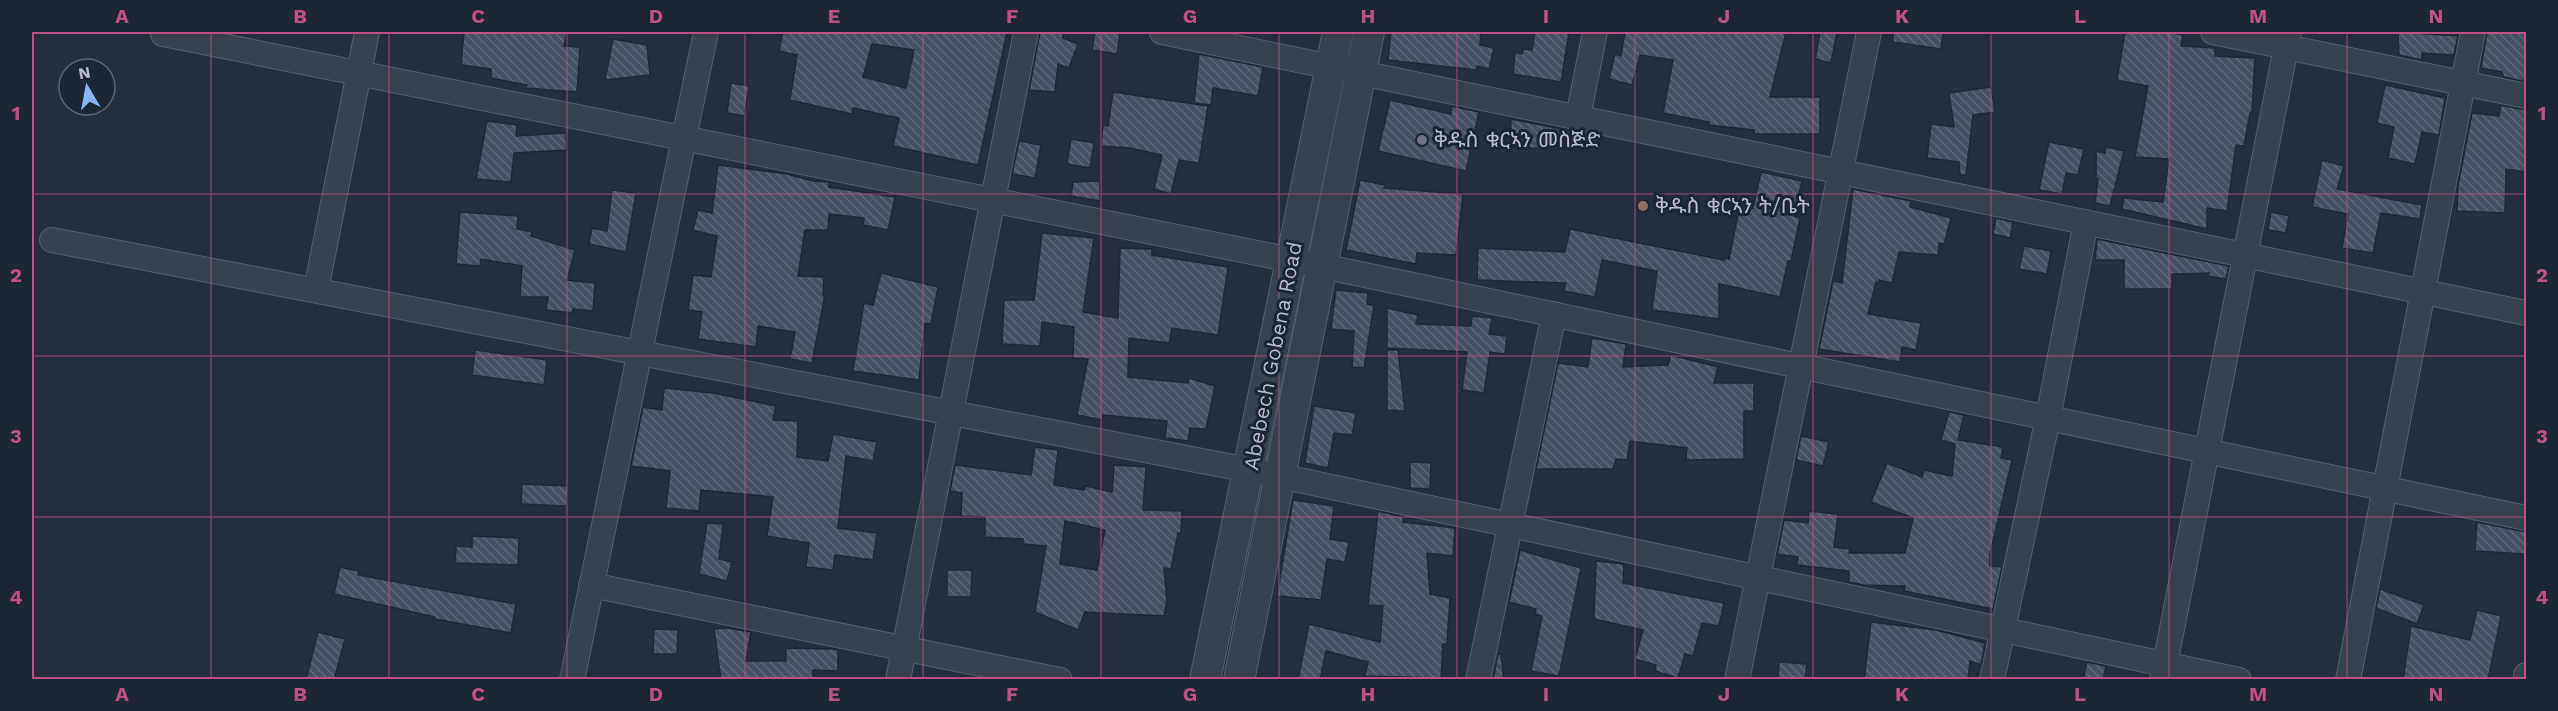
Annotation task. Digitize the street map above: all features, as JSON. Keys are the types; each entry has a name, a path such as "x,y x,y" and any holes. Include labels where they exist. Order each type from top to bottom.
{"street":[{"path":"316,291 367,32"},
{"path":"572,680 706,32"},
{"path":"898,680 1026,32"},
{"path":"1162,32 2526,313"},
{"name":"Abebech Gobena Road","path":"1205,680 1250,470 1338,32"},
{"name":"Abebech Gobena Road","path":"1239,680 1369,32"},
{"path":"1578,117 1595,32"},
{"path":"1737,680 1869,32"},
{"path":"2213,32 2287,39 2463,83 2526,96"},
{"path":"2348,680 2473,32"},
{"path":"163,34 1322,266 2526,518"},
{"path":"2163,672 2287,39"},
{"path":"1992,680 2048,418 2086,222"},
{"path":"52,240 1280,476 2003,629 2163,672 2239,680"},
{"path":"1478,680 1554,314"},
{"path":"591,585 1060,680"},
{"path":"2526,675 2526,680"}],"building":[{"path":"464,32 567,32 564,46 580,47 577,92 526,88 527,85 491,78 491,69 461,65"},
{"path":"783,32 1007,32 978,165 893,146 899,118 853,108 852,114 790,100 797,55 779,51","holes":["872,44 914,50 906,88 863,77"]},
{"path":"1040,32 1063,32 1063,38 1078,44 1069,68 1058,64 1055,92 1029,90"},
{"path":"1095,32 1120,33 1117,54 1092,50"},
{"path":"1391,32 1481,32 1480,45 1494,48 1489,69 1477,66 1477,70 1388,60"},
{"path":"1535,32 1569,32 1561,82 1513,74 1515,52 1522,54 1523,49 1532,50"},
{"path":"1625,32 1786,32 1770,97 1820,97 1820,134 1754,134 1754,130 1709,125 1709,122 1663,113 1673,60 1640,55 1632,85 1609,79 1615,54 1621,56"},
{"path":"1820,32 1837,32 1831,63 1815,59"},
{"path":"1893,32 1943,32 1941,49 1893,42"},
{"path":"2125,32 2168,32 2183,35 2181,46 2215,48 2215,56 2255,58 2252,113 2250,113 2244,146 2236,145 2227,211 2207,208 2207,229 2122,209 2124,198 2163,202 2169,159 2135,157 2148,86 2117,80"},
{"path":"2398,32 2458,36 2454,55 2422,53 2422,60 2399,55"},
{"path":"2487,32 2526,32 2526,82 2504,77 2502,72 2481,68"},
{"path":"613,39 647,45 650,75 605,80"},
{"path":"1199,54 1263,67 1258,96 1213,88 1211,105 1194,103"},
{"path":"731,83 749,86 744,116 727,113"},
{"path":"2385,85 2445,98 2439,135 2422,132 2415,164 2388,158 2394,127 2377,123"},
{"path":"1991,87 1995,112 1973,115 1966,175 1960,175 1959,162 1927,158 1931,124 1954,127 1949,93"},
{"path":"1113,92 1208,106 1199,163 1179,160 1171,194 1154,189 1162,155 1130,148 1101,146 1103,125 1108,126"},
{"path":"1390,100 1451,114 1452,106 1479,112 1466,171 1378,151"},
{"path":"2501,105 2526,110 2526,172 2506,169 2505,213 2457,211 2458,185 2472,113 2499,116"},
{"path":"1511,119 1576,132 1575,150 1510,147"},
{"path":"487,121 517,125 516,136 566,133 567,150 514,153 511,182 476,179"},
{"path":"1071,139 1094,143 1090,168 1067,164"},
{"path":"1019,141 1041,145 1035,178 1012,174"},
{"path":"2049,142 2084,149 2078,175 2066,173 2062,194 2039,190"},
{"path":"2106,147 2124,151 2110,206 2095,203 2098,179 2096,179 2096,151 2105,153"},
{"path":"2322,160 2344,166 2337,189 2422,205 2420,219 2381,213 2373,253 2342,248 2348,214 2312,207"},
{"path":"718,165 787,174 813,181 829,182 829,187 895,197 888,230 863,225 864,218 829,214 828,230 805,230 798,276 824,277 823,295 825,295 812,363 790,359 795,332 758,326 756,347 698,339 702,312 688,310 693,275 711,277 717,236 693,230 698,210 712,213"},
{"path":"1761,172 1802,181 1794,216 1800,218 1791,261 1788,261 1780,297 1719,284 1719,319 1652,310 1657,271 1602,260 1595,297 1564,291 1566,283 1477,280 1478,248 1565,252 1570,229 1724,260 1724,258 1729,259 1740,205 1753,208"},
{"path":"1360,180 1385,185 1384,188 1463,194 1456,255 1417,253 1416,264 1346,250"},
{"path":"1100,181 1100,201 1071,196 1073,182"},
{"path":"1853,189 1911,201 1910,207 1951,218 1944,244 1939,243 1938,255 1899,252 1892,283 1879,280 1879,283 1876,282 1868,314 1921,323 1916,350 1902,347 1900,362 1819,349 1833,281 1842,283"},
{"path":"612,190 636,193 626,252 589,244 592,228 607,231"},
{"path":"460,212 518,216 517,229 532,232 531,236 575,250 567,280 595,283 593,311 573,309 572,313 546,310 548,297 520,297 522,266 481,259 480,266 456,264"},
{"path":"2271,212 2289,216 2286,233 2268,230"},
{"path":"1996,218 2013,222 2010,238 1993,234"},
{"path":"1042,233 1094,238 1083,312 1118,318 1120,248 1152,249 1152,255 1228,267 1218,335 1172,328 1169,343 1129,338 1128,377 1188,383 1189,378 1215,386 1206,429 1190,428 1188,441 1165,438 1167,421 1103,415 1102,420 1077,415 1088,359 1073,358 1074,327 1042,322 1040,346 1002,344 1004,300 1034,300"},
{"path":"2097,239 2229,266 2226,279 2208,276 2209,273 2172,274 2172,289 2124,289 2124,260 2095,260"},
{"path":"2024,246 2051,251 2047,274 2019,269"},
{"path":"881,273 938,287 931,324 925,323 919,380 853,371 864,303 873,305"},
{"path":"1336,290 1368,293 1367,304 1374,305 1364,368 1352,367 1354,331 1331,329"},
{"path":"1387,308 1418,315 1416,324 1471,326 1472,316 1492,318 1489,334 1507,336 1505,354 1490,352 1484,393 1462,390 1467,352 1387,348"},
{"path":"1592,338 1626,344 1623,367 1668,365 1671,355 1718,367 1714,383 1754,383 1754,411 1744,411 1744,459 1686,460 1687,448 1630,441 1627,460 1616,459 1613,469 1536,469 1558,363 1588,367"},
{"path":"475,350 547,360 544,385 472,375"},
{"path":"1387,350 1398,350 1405,411 1387,410"},
{"path":"664,388 713,393 776,406 773,420 798,421 797,457 828,461 833,434 877,442 873,461 846,456 838,528 877,533 873,560 835,555 833,570 806,567 809,543 767,536 773,497 701,490 699,511 666,508 670,471 631,466 643,407 662,410"},
{"path":"1314,406 1356,413 1352,435 1334,433 1328,468 1305,463"},
{"path":"1949,412 1964,415 1958,440 2003,447 2001,458 2012,460 1990,554 1990,566 2002,567 1993,609 1904,591 1905,586 1863,585 1849,582 1849,571 1797,565 1798,557 1777,554 1784,520 1808,523 1809,511 1838,514 1834,547 1850,549 1849,553 1905,553 1913,518 1871,502 1887,463 1922,477 1924,470 1952,476 1955,444 1941,440"},
{"path":"1801,436 1829,442 1823,466 1796,460"},
{"path":"1035,447 1058,450 1054,485 1084,490 1086,486 1112,492 1114,465 1146,467 1143,510 1182,511 1181,533 1178,533 1171,569 1164,568 1167,601 1164,616 1085,612 1078,630 1035,612 1046,546 1023,544 1023,539 985,537 985,517 961,516 962,493 950,491 955,465 1031,475","holes":["1065,521 1105,530 1097,570 1060,564"]},
{"path":"1410,462 1431,463 1430,489 1410,488"},
{"path":"522,484 568,486 567,506 521,504"},
{"path":"1293,500 1334,506 1330,539 1349,542 1345,562 1327,559 1321,600 1277,596"},
{"path":"1378,511 1403,517 1403,522 1455,528 1453,556 1427,553 1430,594 1450,598 1447,644 1443,644 1441,678 1365,676 1368,662 1326,651 1320,680 1298,680 1309,624 1380,642 1383,606 1368,605"},
{"path":"2477,522 2526,532 2526,554 2475,551"},
{"path":"707,523 723,524 719,559 732,562 727,581 699,574"},
{"path":"472,536 519,538 518,565 455,563 456,546 472,547"},
{"path":"1520,550 1581,568 1559,676 1531,671 1542,616 1535,614 1536,609 1509,602"},
{"path":"1596,561 1624,564 1623,583 1724,603 1719,626 1702,623 1693,656 1685,654 1678,678 1655,671 1656,665 1635,659 1643,630 1594,619"},
{"path":"340,567 358,571 358,575 516,604 511,633 435,619 435,617 334,594"},
{"path":"947,570 972,570 971,597 947,597"},
{"path":"2380,589 2424,605 2417,624 2376,608"},
{"path":"2477,610 2501,616 2488,680 2403,680 2411,626 2470,640"},
{"path":"1871,622 1936,630 1985,643 1981,665 1970,661 1968,680 1864,680"},
{"path":"727,628 751,632 746,661 786,661 786,648 834,649 838,650 838,671 813,670 813,680 721,680 714,629"},
{"path":"654,629 678,630 677,654 653,654"},
{"path":"318,632 345,639 334,680 306,680"},
{"path":"1498,654 1501,654 1504,680 1493,680"},
{"path":"1779,662 1807,664 1805,680 1778,680"},
{"path":"2087,662 2106,666 2103,680 2083,680"}],"place":[{"name":"ቅዱስ ቁርኣን መስጅድ","path":"1422,140"},
{"name":"ቅዱስ ቁርኣን ት/ቤት","path":"1643,206"}]}
